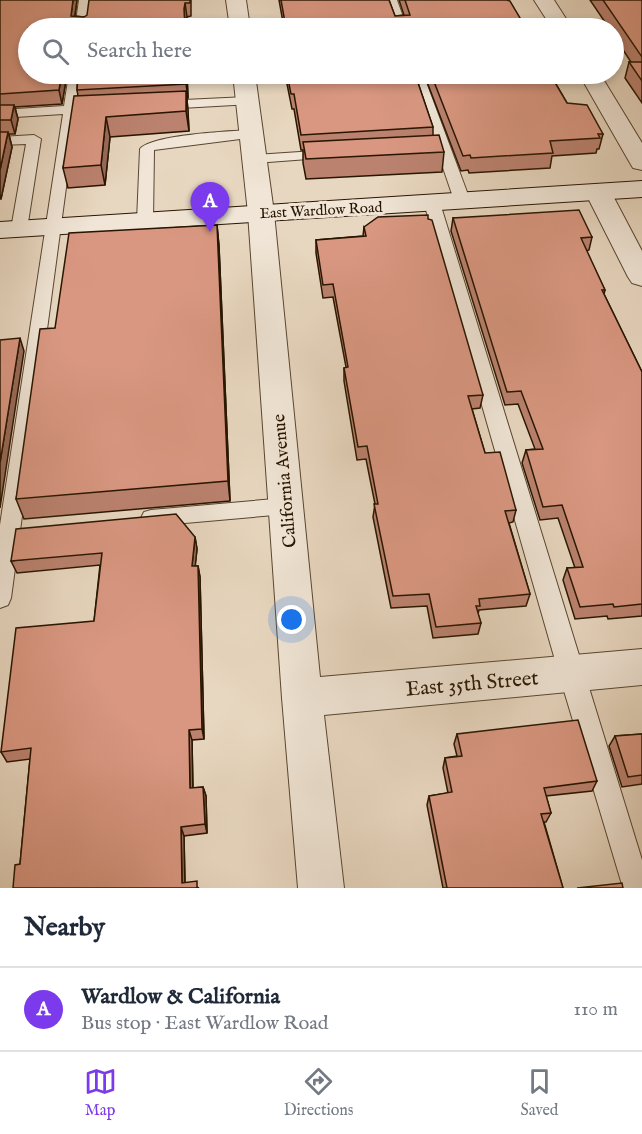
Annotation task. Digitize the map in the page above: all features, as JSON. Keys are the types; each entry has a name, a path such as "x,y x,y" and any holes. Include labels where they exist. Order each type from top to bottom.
{"street":[{"path":"237,0 239,18"},
{"path":"544,0 555,18"},
{"name":"California Avenue","path":"245,84 261,213 302,698 321,888"},
{"path":"595,84 642,163"},
{"name":"East Wardlow Road","path":"9,229 642,189"},
{"path":"598,192 642,277"},
{"name":"East 35th Street","path":"302,698 642,667"}],"lane":[{"path":"82,18 85,0"},
{"path":"391,0 397,18"},
{"path":"0,598 5,531 54,226 73,84"},
{"path":"420,84 437,149 462,200"},
{"path":"152,106 247,100"},
{"path":"0,114 93,109"},
{"path":"145,221 147,149 157,145 186,142 205,137 251,134"},
{"path":"0,141 34,139 9,229"},
{"path":"255,159 348,153"},
{"path":"432,203 571,674 637,888"},
{"path":"136,520 286,506"},
{"path":"5,531 33,529"}],"building":[{"path":"0,0 73,0 71,16 84,17 87,15 89,0 190,0 190,3 185,3 184,18 18,18 18,84 60,84 59,90 0,94"},
{"path":"281,0 389,0 395,16 410,15 405,0 507,0 510,1 520,18 284,18"},
{"path":"603,0 642,0 642,57 624,31 624,18 615,18"},
{"path":"629,62 642,62 642,81"},
{"path":"77,84 186,84 77,90"},
{"path":"289,84 418,84 433,127 301,135 294,94 291,94"},
{"path":"435,84 556,84 567,103 587,105 603,134 598,134 600,138 550,141 553,153 471,158 470,155 463,156"},
{"path":"186,91 186,111 106,117 101,165 63,168 74,96"},
{"path":"0,105 14,105 11,120 0,120"},
{"path":"0,132 8,132 0,170"},
{"path":"439,135 444,152 306,159 303,142"},
{"path":"579,210 592,237 581,238 605,290 602,290 642,372 642,604 580,607 567,568 583,567 562,505 543,507 526,450 543,449 521,391 507,392 453,218"},
{"path":"428,215 428,219 432,220 483,395 468,396 485,453 500,452 516,510 505,511 530,594 479,599 480,606 476,606 481,623 436,627 429,594 393,596 374,504 378,504 367,446 358,447 344,368 348,367 333,284 323,285 316,240 366,236 364,227 378,217"},
{"path":"217,225 228,481 16,499 40,329 55,328 69,233"},
{"path":"20,338 0,463 0,340"},
{"path":"176,514 195,537 192,566 198,566 202,729 189,730 190,788 203,787 205,824 181,827 182,883 197,881 197,888 13,888 15,865 20,864 31,748 1,752 16,628 94,621 102,553 11,561 16,529"},
{"path":"578,720 597,781 544,788 551,813 541,814 563,888 447,888 429,796 452,792 445,758 462,756 457,734"},
{"path":"642,734 642,775 628,777 615,736"},
{"path":"622,883 623,888 577,888"}],"place":[{"name":"Wardlow & California","path":"210,232"}]}
